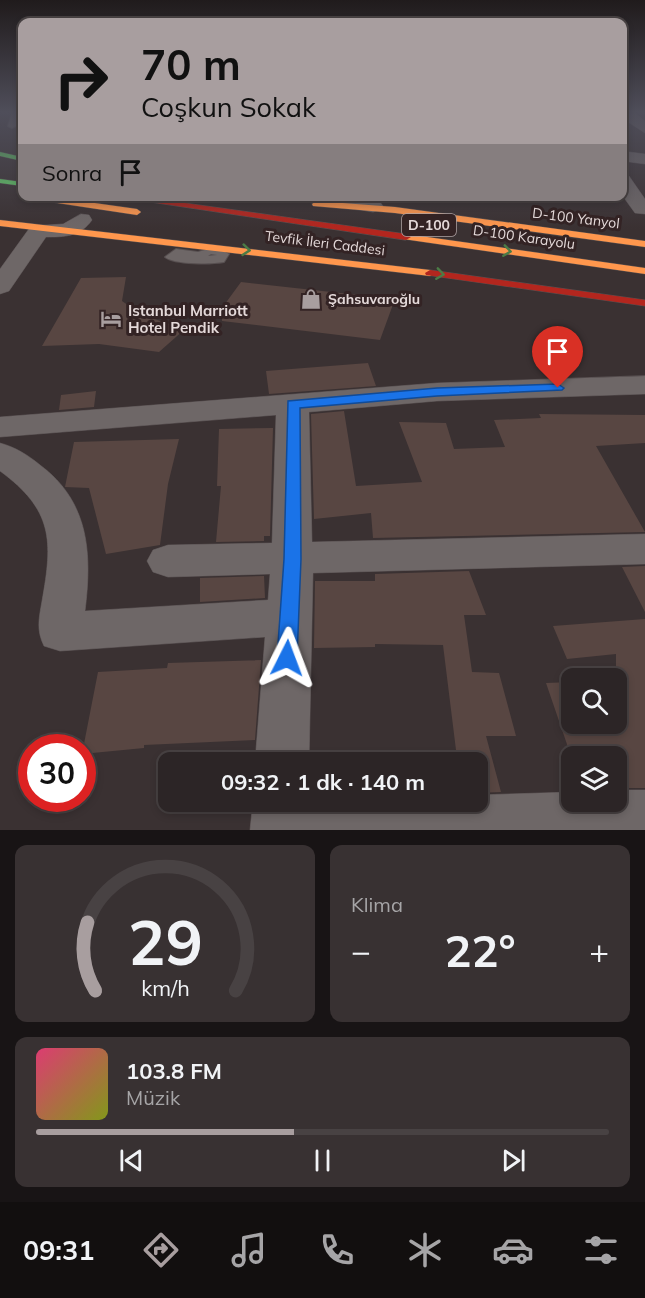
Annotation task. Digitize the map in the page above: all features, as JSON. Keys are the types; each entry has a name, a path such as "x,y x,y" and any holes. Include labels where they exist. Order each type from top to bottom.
{"main road":[{"path":"0,154 18,161"},
{"path":"0,160 18,162"},
{"path":"0,169 18,171"},
{"path":"0,181 18,183"},
{"path":"29,201 82,219 407,238"},
{"name":"D-100 Karayolu","path":"149,201 645,271"},
{"name":"D-100 Karayolu","path":"251,201 645,253"},
{"name":"D-100 Yanyol","path":"396,210 645,244"},
{"name":"Tevfik İleri Caddesi","path":"0,213 82,219 222,245 645,303"},
{"name":"Tevfik İleri Caddesi","path":"0,224 82,219"},
{"name":"Tevfik İleri Caddesi","path":"222,245 331,248 645,291"}],"street":[{"path":"627,157 645,159"},
{"path":"322,201 396,210"},
{"path":"0,286 39,231 82,219"},
{"path":"0,427 437,392 645,386"},
{"path":"282,752 292,559 293,404"},
{"path":"0,454 49,493 62,513 68,531 70,554 60,633 289,617"},
{"path":"168,561 645,549"},
{"path":"279,830 280,812"},
{"path":"306,830 645,818"}],"lane":[{"path":"203,258 217,260 224,255 222,245"}],"building":[{"name":"Istanbul Marriott Hotel Pendik","path":"126,277 122,301 142,315 185,329 159,352 99,344 42,346 81,278"},
{"path":"241,282 395,299 380,340 222,321 222,308"},
{"path":"368,363 376,386 269,394 266,371"},
{"path":"96,391 94,407 59,410 61,395"},
{"path":"344,411 356,486 422,482 399,422 446,423 454,449 505,447 494,420 541,418 539,414 645,415 645,443 596,446 645,532 373,538 371,513 314,519 311,414"},
{"path":"273,428 270,536 264,536 264,541 216,542 221,486 217,486 219,429"},
{"path":"179,439 168,484 160,545 106,554 89,488 65,487 74,442"},
{"path":"645,566 645,612 622,567"},
{"path":"469,571 486,615 464,615 472,672 499,673 516,736 486,736 501,792 488,793 488,752 369,752 369,750 456,750 443,645 375,644 375,647 314,648 315,581 375,581 375,574"},
{"path":"264,576 265,598 200,602 200,578"},
{"path":"645,619 645,788 627,788 627,746 568,746 563,734 627,734 627,668 616,668 616,654 567,659 553,626"},
{"path":"261,660 255,740 144,745 144,748 96,753 96,734 86,734 98,672 167,668 168,663"},
{"path":"561,682 561,727 546,683"}],"traffic: fast":[{"path":"0,154 18,158"},
{"path":"0,181 18,183"}],"traffic: slow":[{"path":"59,201 137,212"},
{"path":"316,204 395,210"},
{"path":"395,210 645,244"},
{"path":"0,223 430,273"},
{"path":"406,237 645,271"}],"traffic: jam":[{"path":"150,201 406,237"},
{"path":"430,273 645,303"}],"place":[{"name":"Şahsuvaroğlu","path":"311,299"},
{"name":"Istanbul Marriott Hotel Pendik","path":"111,319"}],"route":[{"path":"287,658 292,559 293,404 437,392 558,388"}]}
